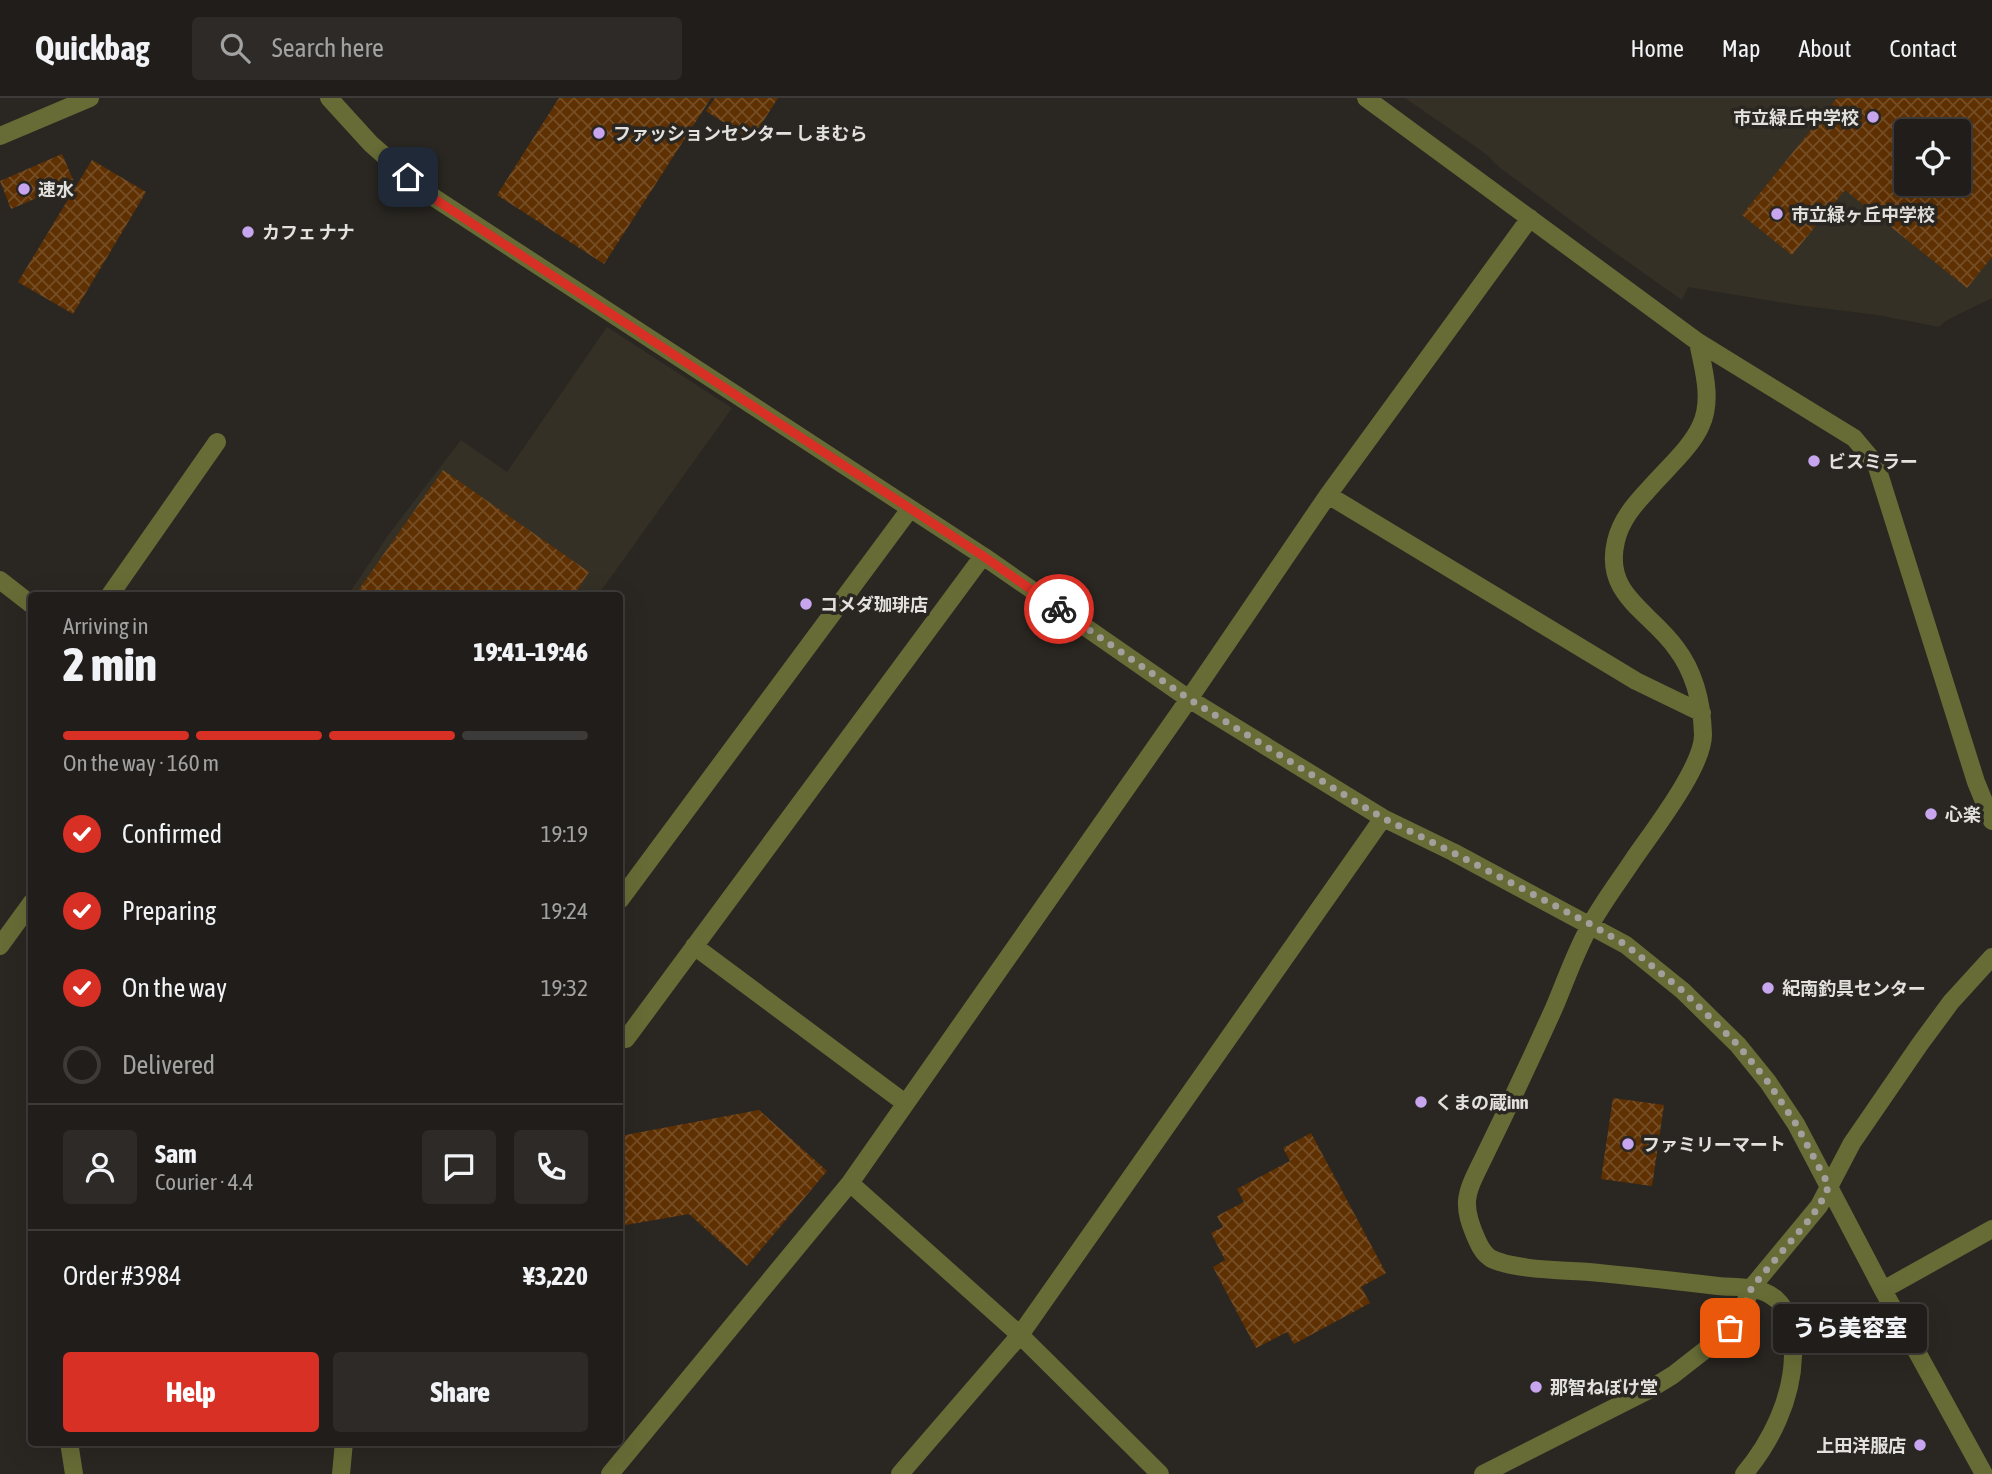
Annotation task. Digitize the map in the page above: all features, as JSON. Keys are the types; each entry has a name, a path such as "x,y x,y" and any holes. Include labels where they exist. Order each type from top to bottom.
{"street":[{"path":"0,136 90,98"},
{"path":"329,98 371,144 427,194 983,556 1189,699 1383,818 1626,945 1683,991 1738,1045 1768,1082 1796,1124 1984,1474"},
{"path":"1366,98 1698,342 1854,439 1876,464 1976,782 1992,821"},
{"path":"610,1474 850,1183 1189,699 1328,495 1530,218"},
{"path":"1698,342 1706,380 1706,406 1701,425 1688,444 1628,511 1616,538 1613,558 1616,580 1632,603 1675,646 1694,676 1702,713 1703,741 1691,774 1590,924 1517,1092 1470,1185 1466,1210 1480,1247 1493,1259 1520,1266 1752,1287 1773,1296 1783,1306 1789,1320 1794,1351 1792,1373 1779,1418 1761,1455 1744,1474"},
{"path":"112,592 217,442"},
{"path":"1328,495 1636,681 1702,713"},
{"path":"623,896 910,509"},
{"path":"623,1037 626,1039 983,556"},
{"path":"0,580 28,603"},
{"path":"900,1474 1020,1335 1383,818"},
{"path":"0,946 28,908"},
{"path":"694,946 905,1103"},
{"path":"1483,1474 1520,1466 1673,1376 1730,1328 1740,1314 1752,1287 1819,1206 1852,1143 1920,1044 1951,1002 1992,957"},
{"path":"850,1183 1020,1335 1160,1474"},
{"path":"1883,1290 1992,1229"},
{"path":"70,1446 74,1474"},
{"path":"341,1474 344,1446"}],"shaded area":[{"name":"市立緑ヶ丘中学校","path":"1405,98 1992,98 1992,298 1947,320 1939,327 1878,315 1688,287 1682,300 1499,167 1486,154"},
{"path":"607,327 732,408 600,592 350,592 389,534 461,440 507,472"}],"building":[{"path":"559,98 711,98 604,264 497,195"},
{"path":"715,98 778,98 751,140 706,111"},
{"path":"1837,98 1992,98 1992,257 1967,288 1845,190 1792,255 1742,215"},
{"path":"62,154 74,182 11,209 0,181"},
{"path":"92,160 146,192 73,314 18,282"},
{"path":"443,470 589,572 576,592 357,592"},
{"path":"1613,1098 1664,1105 1652,1186 1601,1179"},
{"path":"759,1110 827,1171 747,1266 689,1214 623,1225 623,1135"},
{"path":"1311,1133 1386,1273 1361,1287 1370,1303 1294,1344 1287,1332 1256,1348 1213,1267 1225,1260 1211,1233 1223,1227 1217,1216 1244,1202 1237,1189 1290,1161 1283,1148"}],"way so far":[{"path":"1059,609 1189,699 1383,818 1626,945 1683,991 1738,1045 1768,1082 1796,1124 1829,1186 1808,1221 1752,1287 1740,1314 1730,1328"}],"place":[{"name":"市立緑丘中学校","path":"1873,117"},
{"name":"ファッションセンター しまむら","path":"599,133"},
{"name":"速水","path":"24,189"},
{"name":"市立緑ヶ丘中学校","path":"1777,214"},
{"name":"カフェ ナナ","path":"248,232"},
{"name":"ビスミラー","path":"1814,461"},
{"name":"コメダ珈琲店","path":"806,604"},
{"name":"心楽","path":"1931,814"},
{"name":"紀南釣具センター","path":"1768,988"},
{"name":"くまの蔵inn","path":"1421,1102"},
{"name":"ファミリーマート","path":"1628,1144"},
{"name":"うら美容室","path":"1730,1328"},
{"name":"那智ねぼけ堂","path":"1536,1387"},
{"name":"上田洋服店","path":"1920,1445"}],"route":[{"path":"408,177 427,194 983,556 1059,609"}]}
